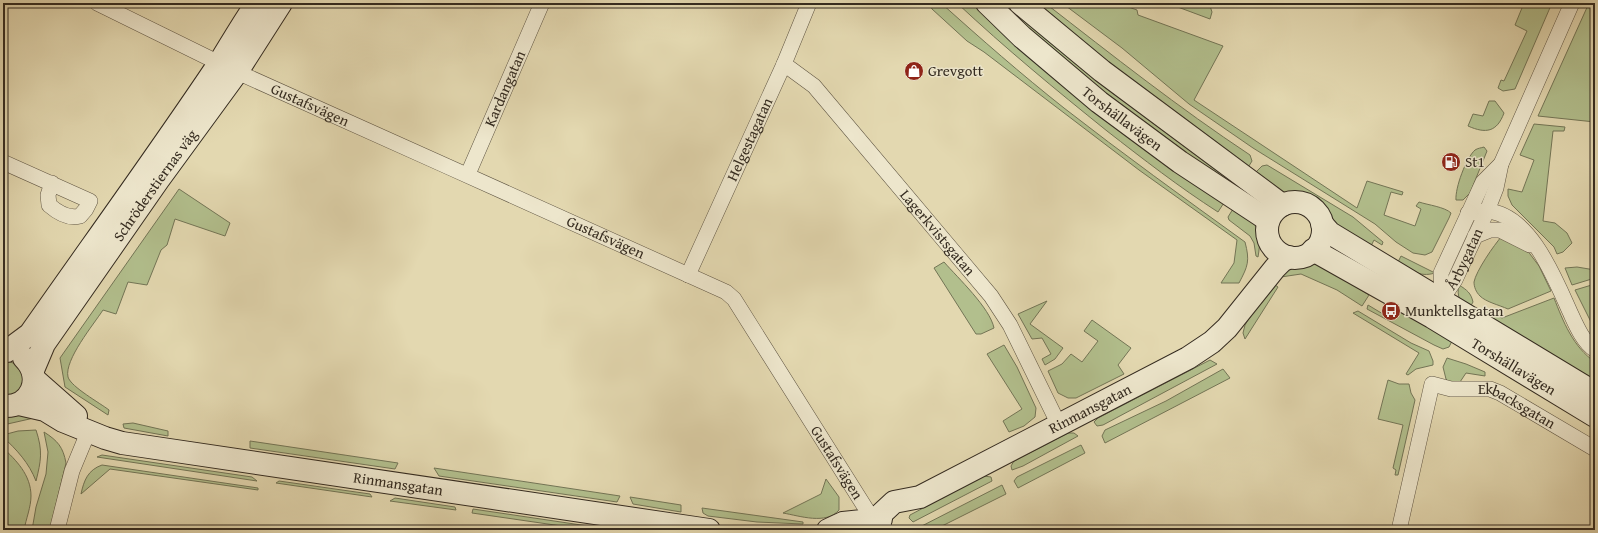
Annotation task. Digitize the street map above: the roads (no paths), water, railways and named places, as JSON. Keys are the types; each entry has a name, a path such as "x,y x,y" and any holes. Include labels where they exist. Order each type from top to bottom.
{"street":[{"name":"Gustafsvägen","path":"97,3 228,68 340,119 468,174 726,292 734,299 875,528"},
{"name":"Schröderstiernas väg","path":"8,407 27,398 32,390 34,375 44,344 159,179 228,68 237,32 257,3"},
{"name":"Schröderstiernas väg","path":"5,352 30,334 228,68 281,3"},
{"name":"Kardangatan","path":"468,174 542,3"},
{"name":"Helgestagatan","path":"688,275 784,64 809,3"},
{"name":"Torshällavägen","path":"986,3 1098,102 1180,162 1273,220"},
{"name":"Torshällavägen","path":"1020,3 1064,42 1102,71 1273,220"},
{"name":"Årbygatan","path":"1501,164 1483,182 1441,273 1442,299 1455,280 1487,211 1496,188 1501,164 1572,3"},
{"name":"Lagerkvistsgatan","path":"784,64 814,86 991,296 1010,325 1059,425"},
{"path":"3,162 52,184"},
{"path":"1294,202 1305,204 1314,210 1322,224 1320,240 1314,250 1300,257 1289,257 1284,256 1275,249 1273,220 1294,202"},
{"path":"1468,213 1487,211 1507,217 1525,232 1539,250 1550,268 1578,328 1595,350"},
{"name":"Rinmansgatan","path":"1247,303 1264,253 1273,220"},
{"name":"Torshällavägen","path":"1322,224 1330,233 1595,416"},
{"path":"1475,236 1490,230 1500,230 1539,250"},
{"name":"Torshällavägen","path":"1314,250 1437,308 1595,393"},
{"name":"Rinmansgatan","path":"828,530 844,523 875,528 901,516 920,497 1188,358 1212,342 1227,328 1278,264 1289,257"},
{"name":"Rinmansgatan","path":"5,352 22,356 29,363 34,375 89,430"},
{"name":"Ekbacksgatan","path":"1399,530 1432,384 1451,389 1490,389 1500,393 1595,448"},
{"name":"Rinmansgatan","path":"8,407 45,410 64,421 89,430 105,438 122,443 709,530"},
{"path":"57,530 72,471 89,430"}],"place":[{"name":"Grevgott","path":"914,71"},
{"name":"St1","path":"1451,162"},
{"name":"Munktellsgatan","path":"1391,311"}]}
